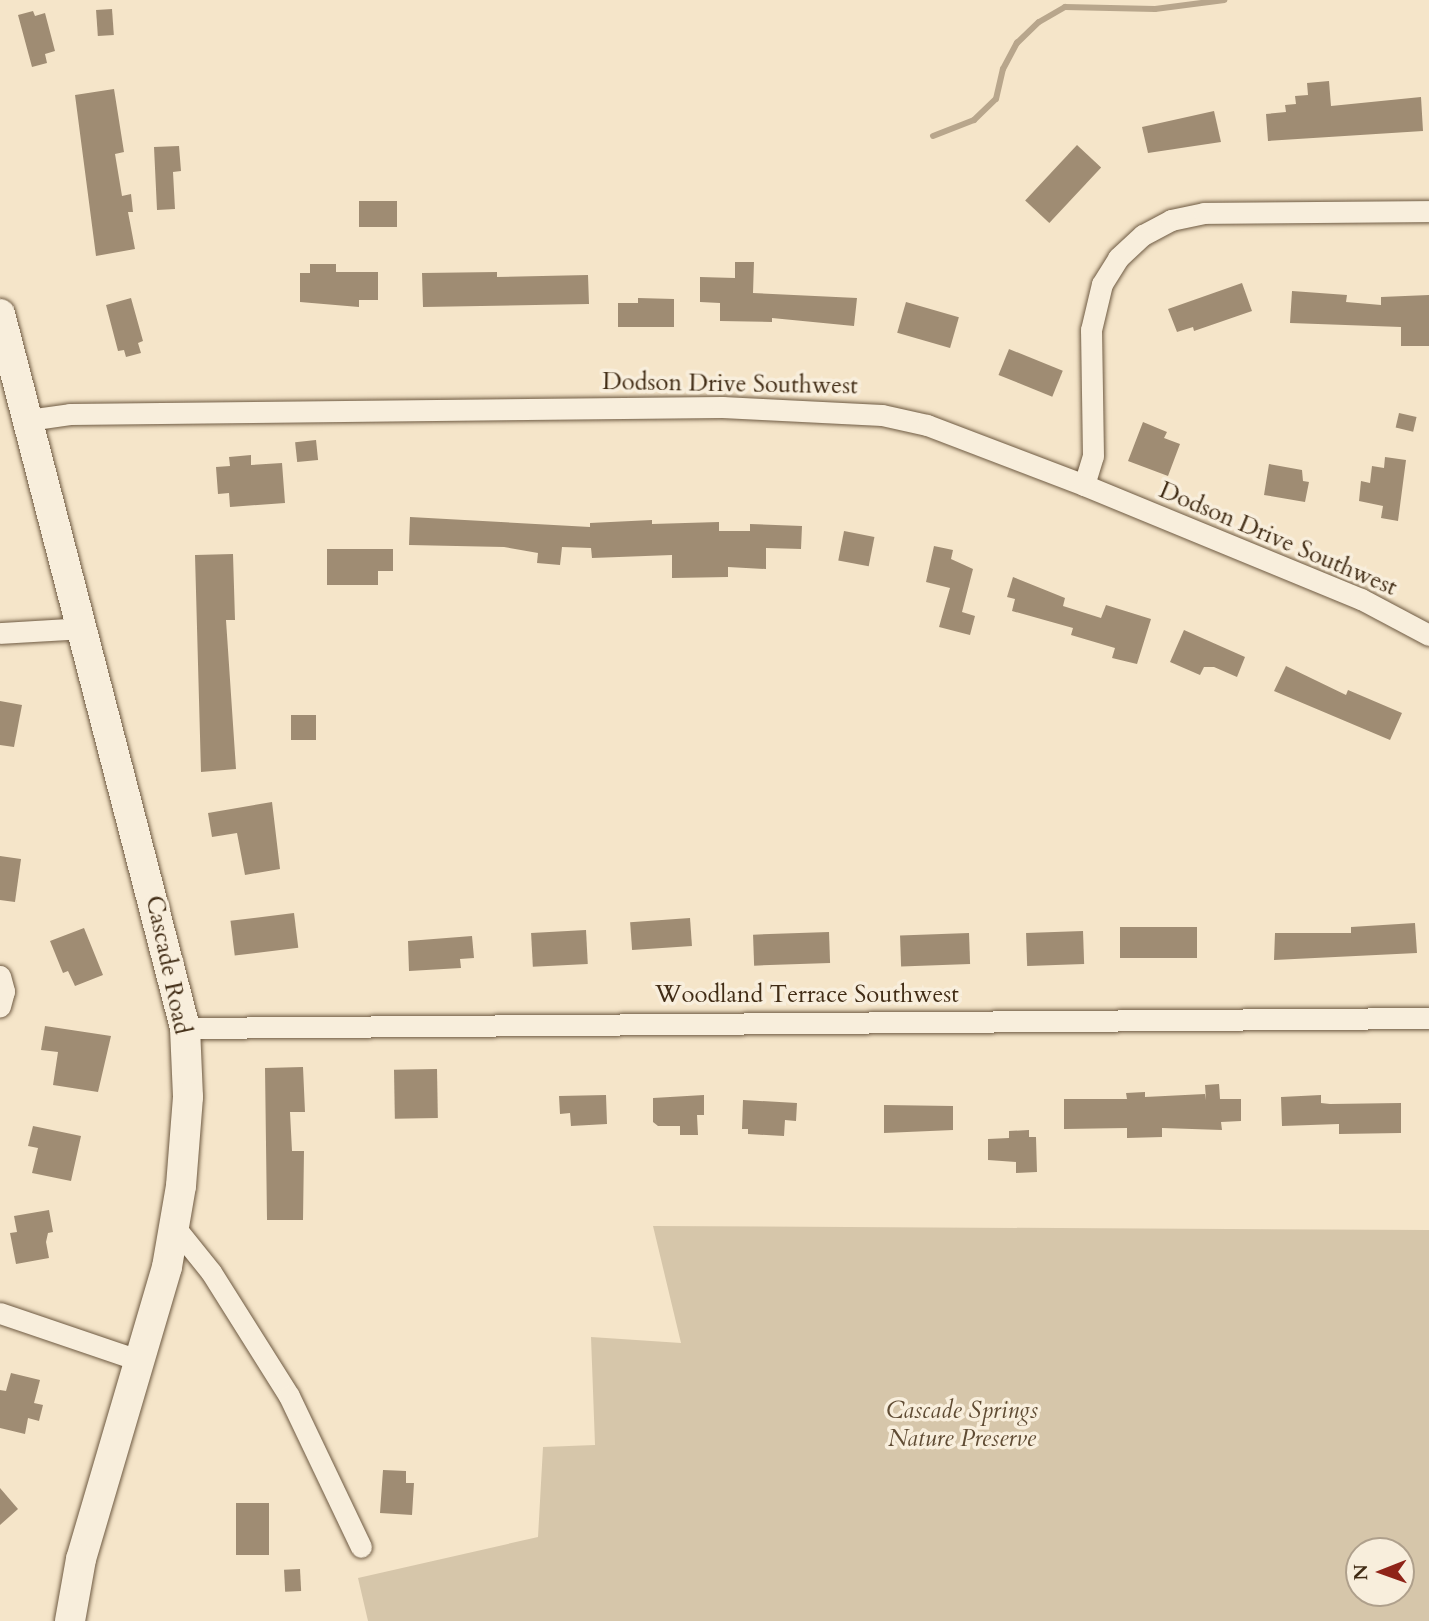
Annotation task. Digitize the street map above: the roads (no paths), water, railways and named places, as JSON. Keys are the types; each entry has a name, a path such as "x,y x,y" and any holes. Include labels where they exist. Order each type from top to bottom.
{"main road":[{"name":"Cascade Road","path":"0,314 185,1028 188,1097 174,1226 141,1361 81,1559 70,1621"}],"street":[{"path":"1084,485 1093,456 1091,330 1096,307 1102,285 1118,258 1143,235 1171,220 1204,213 1429,211"},
{"name":"Dodson Drive Southwest","path":"28,420 70,414 837,409 927,425 1084,485 1361,599 1429,635"},
{"path":"0,633 83,628"},
{"path":"0,976 4,991 0,1006"},
{"name":"Woodland Terrace Southwest","path":"185,1028 1429,1018"},
{"path":"174,1226 211,1272 289,1396 361,1546"},
{"path":"0,1313 141,1361"}],"waterway":[{"path":"933,136 974,120 996,99 1003,69 1017,43 1039,22 1065,7 1155,9 1224,0"}],"park label":[{"name":"Cascade Springs Nature Preserve","path":"962,1425"}]}
